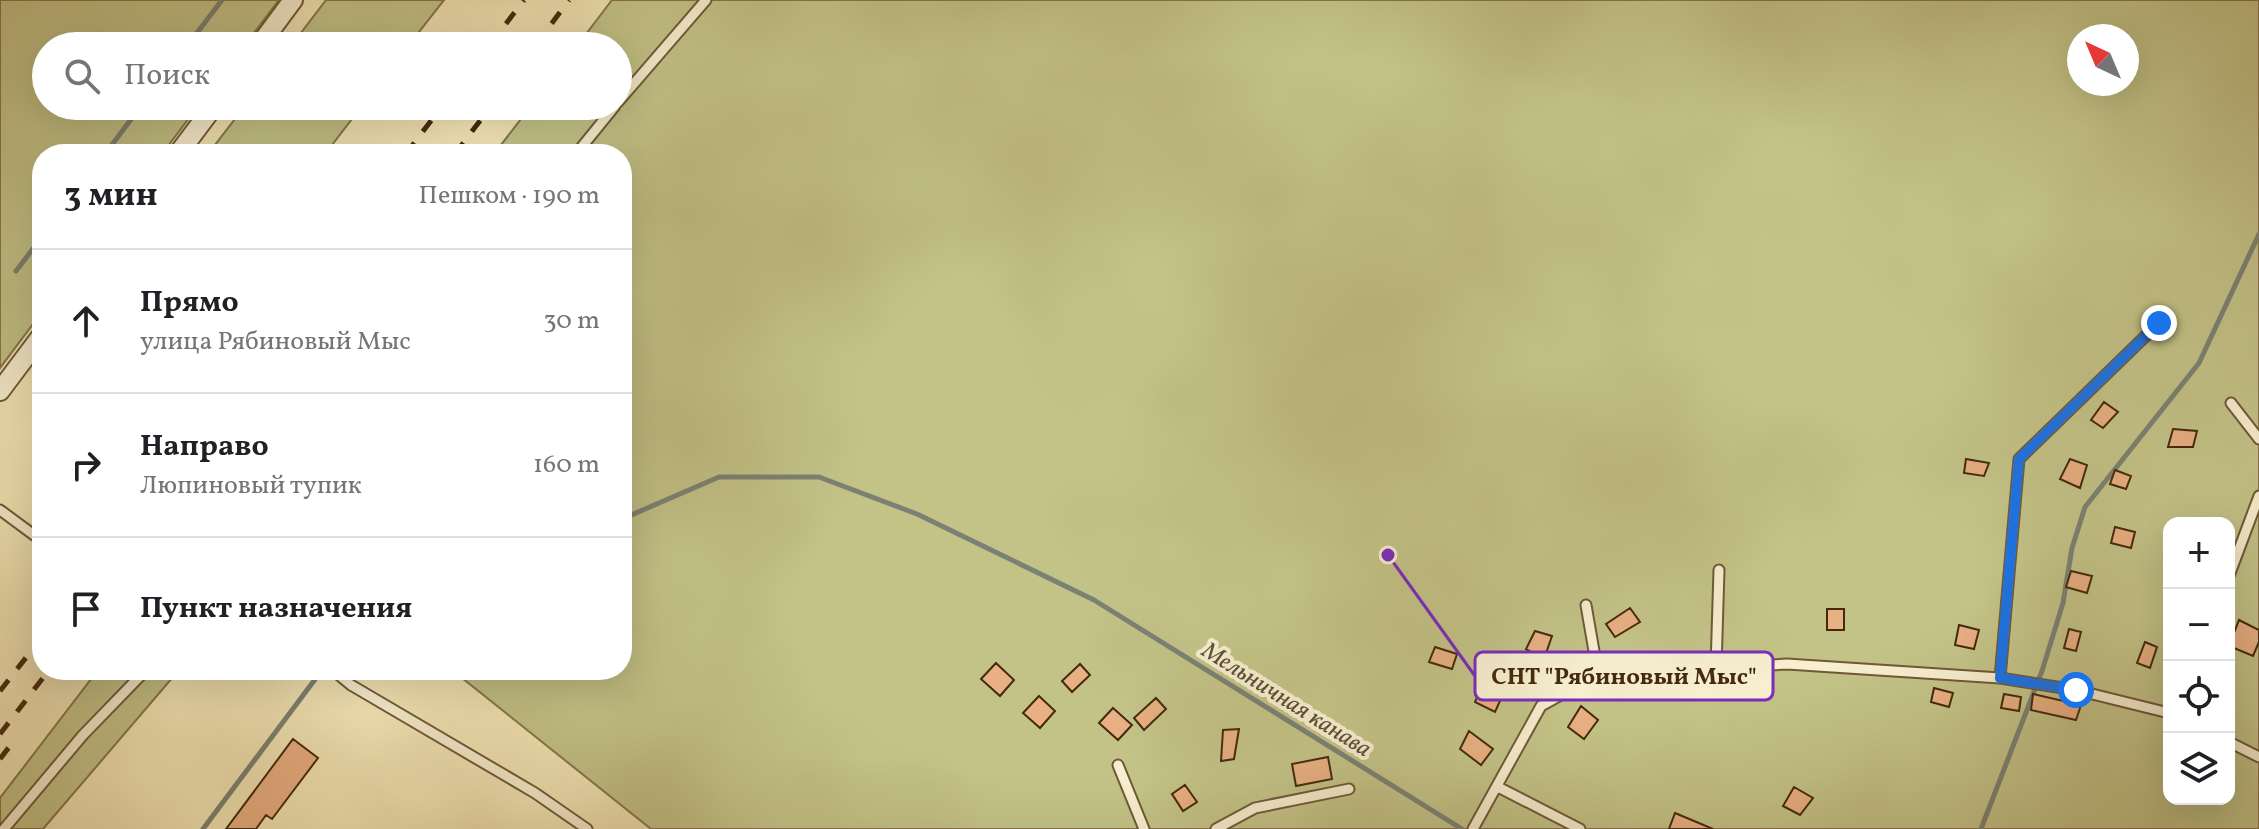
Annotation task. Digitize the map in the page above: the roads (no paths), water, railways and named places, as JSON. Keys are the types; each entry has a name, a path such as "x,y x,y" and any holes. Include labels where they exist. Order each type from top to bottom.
{"street":[{"path":"269,32 293,0"},
{"path":"186,144 204,120"},
{"path":"0,391 32,348"}],"lane":[{"path":"632,86 706,0"},
{"path":"584,144 604,120"},
{"path":"2000,678 2019,459 2159,323"},
{"path":"2231,403 2259,439"},
{"path":"2235,560 2259,496"},
{"path":"0,510 32,534"},
{"path":"1716,668 1719,570"},
{"path":"1586,605 1598,674"},
{"path":"1473,829 1541,706 1598,674 1659,686 1716,668 1787,664 2000,678 2076,690 2163,712"},
{"path":"4,829 83,735 136,680"},
{"path":"345,680 535,793 587,829"},
{"path":"2235,745 2259,757"},
{"path":"1118,765 1144,829"},
{"path":"1498,787 1580,829"},
{"path":"1216,829 1255,808 1349,789"}],"waterway":[{"path":"198,32 222,0"},
{"path":"112,144 130,120"},
{"path":"1981,829 2042,671 2063,603 2072,548 2085,507 2199,363 2259,234"},
{"path":"16,271 32,250"},
{"name":"Мельничная канава","path":"632,515 719,477 819,477 917,514 1094,600 1462,829"},
{"path":"203,829 315,680"}],"railway":[{"path":"500,32 524,0"},
{"path":"545,32 569,0"},
{"path":"414,144 432,120"},
{"path":"462,144 480,120"},
{"path":"0,691 32,650"},
{"path":"0,734 41,680"},
{"path":"0,759 16,738"}],"place":[{"name":"СНТ \"Рябиновый Мыс\"","path":"1388,555"}]}
